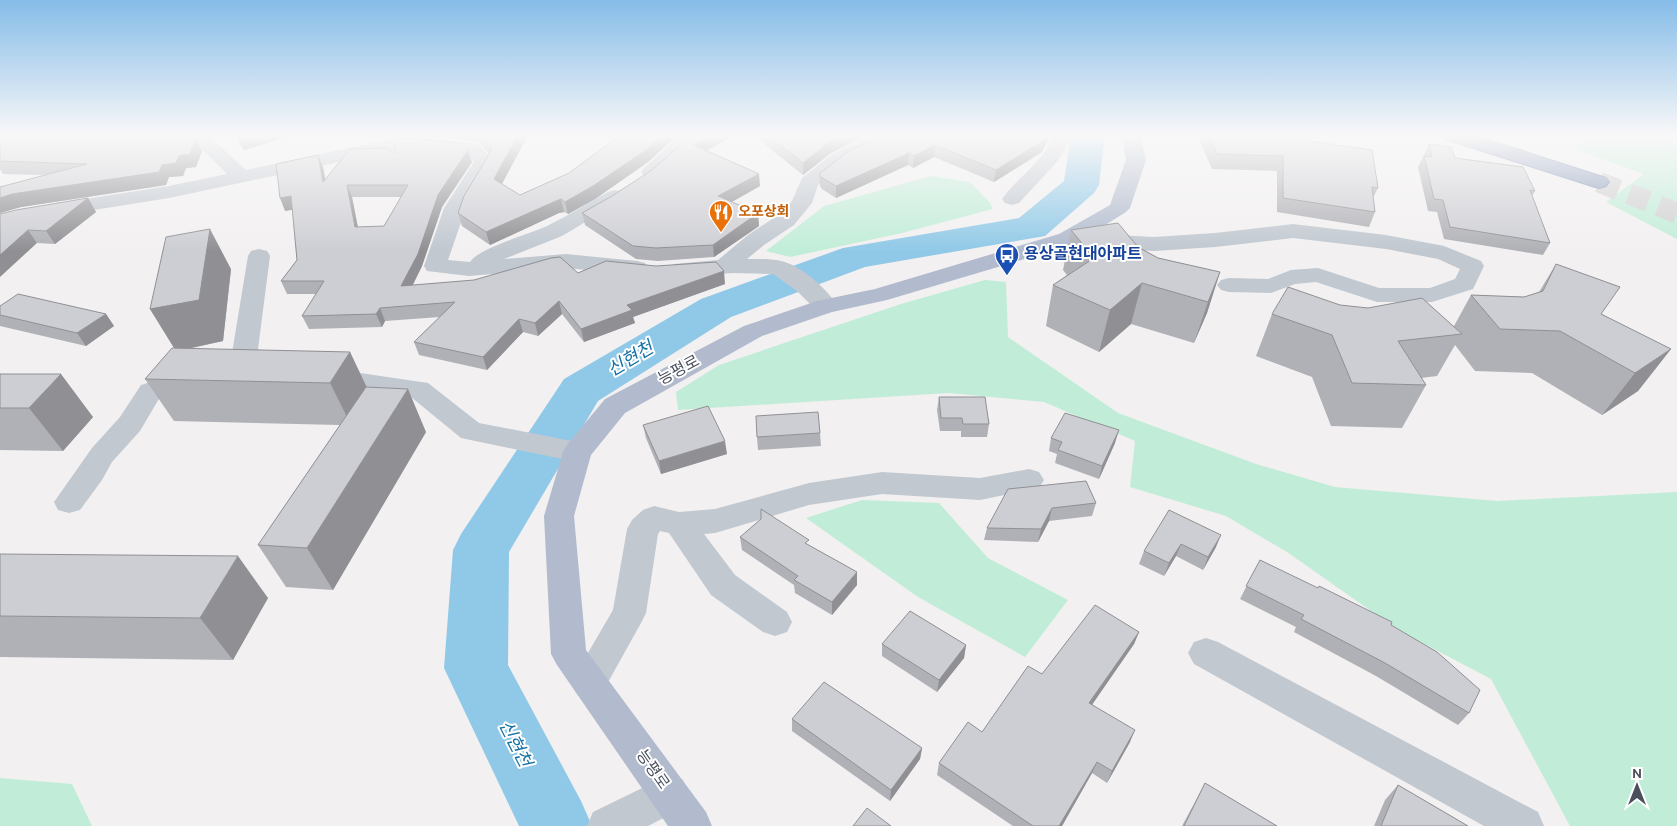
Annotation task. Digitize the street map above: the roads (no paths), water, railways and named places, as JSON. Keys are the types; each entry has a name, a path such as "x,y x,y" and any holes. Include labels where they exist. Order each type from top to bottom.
{"highway":[{"path":"1588,174 1608,179 1593,174"}],"main road":[{"name":"능평로","path":"692,826 570,654 558,516 576,452 615,406 754,331 823,303 878,295 1068,239 1119,208 1131,174"}],"street":[{"path":"238,174 242,177"},
{"path":"0,222 20,215 169,192 258,174"},
{"path":"476,174 454,208 435,266 469,269 566,261 658,270 724,266 781,268 823,303"},
{"path":"469,269 503,251 554,231 632,185 647,174"},
{"path":"724,266 756,240 786,220 802,203 809,182 820,174"},
{"path":"1012,199 1021,186 1034,174"},
{"path":"1068,239 1154,244 1215,240 1293,231 1386,242 1444,253 1474,266 1465,284 1432,295 1377,295 1318,275 1291,276 1271,286 1229,285"},
{"path":"259,256 245,353 256,356 287,372 419,389 472,431 576,452"},
{"path":"69,502 92,472 102,455 130,424 150,391 256,356"},
{"path":"589,682 630,613 643,529 654,518 680,524 715,520 809,494 882,483 980,489 1029,480"},
{"path":"680,524 724,586 775,622"},
{"path":"1206,653 1524,826"},
{"path":"612,823 669,794"}],"waterway":[{"name":"신현천","path":"556,826 476,668 481,550 581,390 716,308 857,256 1031,228 1081,185 1083,174"}],"tunnel":[{"path":"1599,182 1677,213"}],"place":[{"name":"오포상회","path":"721,233"},
{"name":"용상골현대아파트","path":"1007,276"}]}
